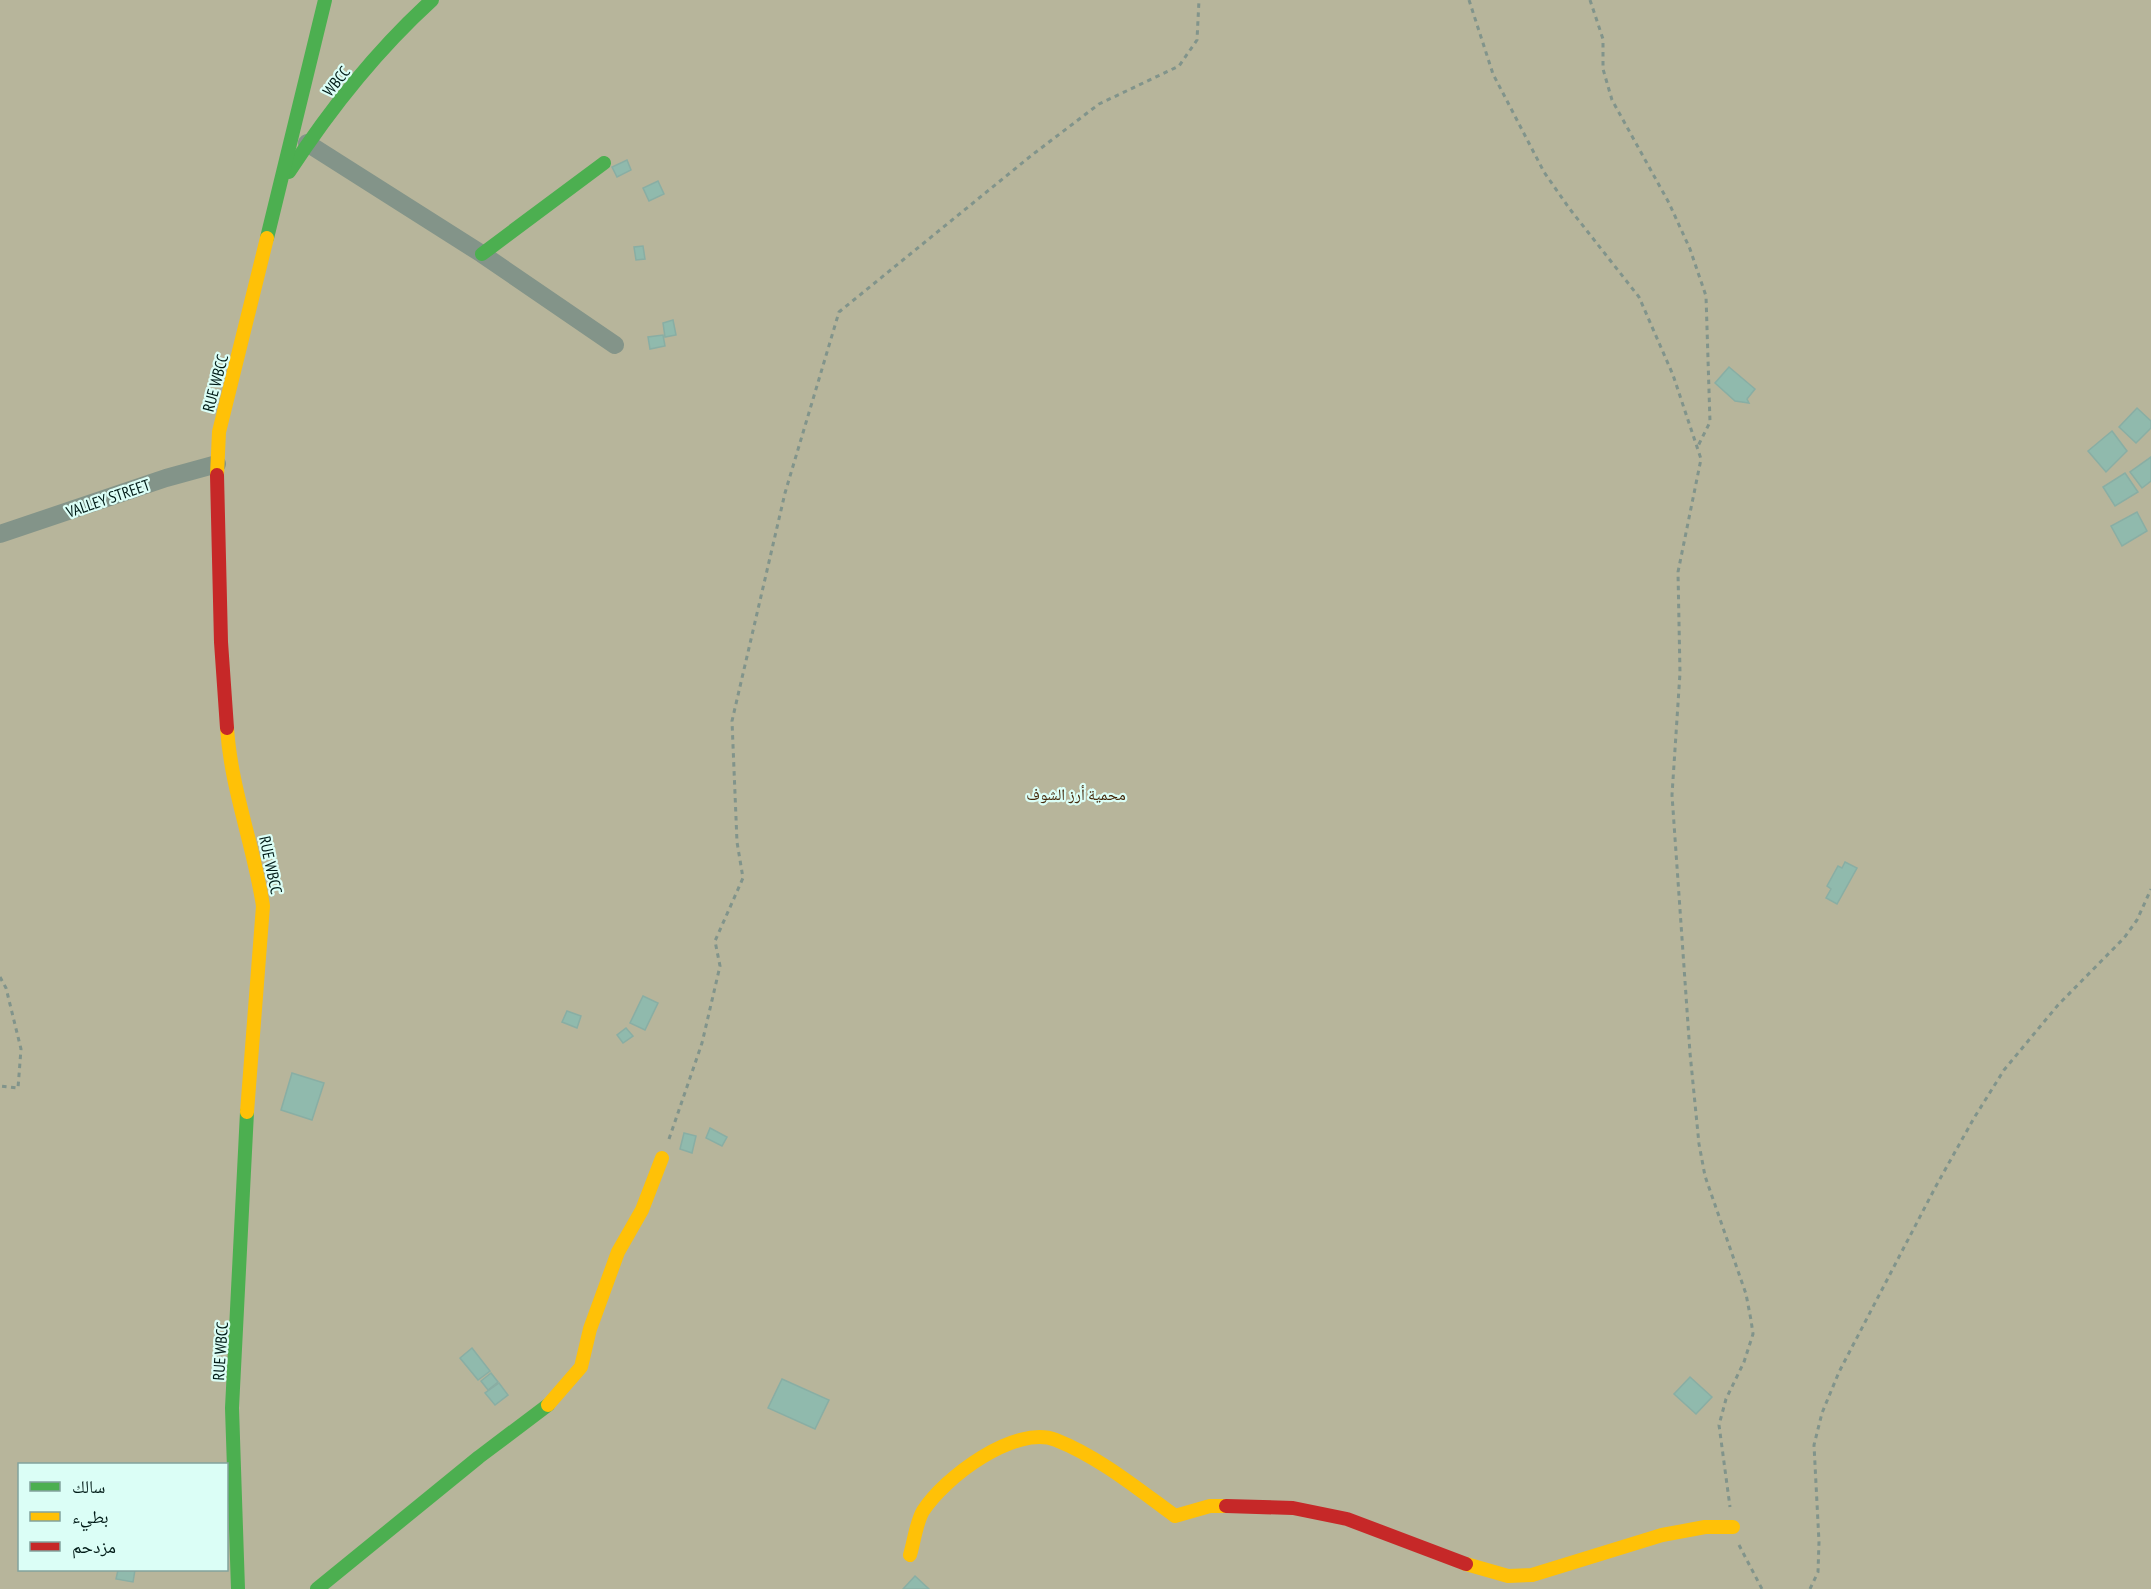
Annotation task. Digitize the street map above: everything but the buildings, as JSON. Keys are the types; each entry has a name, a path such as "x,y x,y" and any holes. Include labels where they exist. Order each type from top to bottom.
{"street":[{"name":"RUE WBCC","path":"238,1589 232,1408 240,1292 243,1171 263,906 259,878 234,783 228,744 221,642 217,464 219,432 325,0"},
{"name":"WBCC","path":"277,192 307,143 394,35 432,0"},
{"path":"307,143 482,254 615,345"},
{"path":"482,254 604,163"},
{"name":"VALLEY STREET","path":"0,534 166,478 217,464"},
{"path":"317,1589 479,1457 546,1408 581,1367 590,1329 618,1252 642,1210 662,1158"},
{"path":"910,1555 922,1512 959,1472 1018,1438 1054,1439 1117,1474 1175,1516 1210,1506 1293,1508 1347,1519 1461,1563 1508,1576 1532,1575 1662,1535 1706,1527 1733,1527"}],"path":[{"path":"662,1158 702,1043 720,966 715,941 743,878 737,843 732,721 782,504 839,312 1099,104 1179,66 1197,40 1199,0"},
{"path":"1469,0 1493,74 1544,172 1569,208 1639,297 1673,375 1698,446 1700,467 1678,572 1680,673 1672,795 1690,1053 1699,1144 1705,1176 1748,1300 1753,1334 1719,1425 1733,1527 1762,1589"},
{"path":"1590,0 1603,39 1603,69 1612,100 1669,203 1690,249 1706,296 1710,422 1698,446"},
{"path":"1810,1589 1818,1572 1819,1542 1814,1445 1822,1413 1839,1372 1889,1273 1992,1089 2058,1005 2124,938 2137,920 2151,889"},
{"path":"0,976 6,988 21,1049 18,1088 0,1086"}],"green space":[{"name":"محمية أرز الشوف","path":"0,0 2151,0 2151,1589 0,1589"}],"traffic: fast":[{"path":"267,238 325,0"},
{"path":"289,172 321,126 373,60 432,0"},
{"path":"482,254 604,163"},
{"path":"238,1589 232,1408 247,1112"},
{"path":"317,1589 479,1457 548,1405"}],"traffic: slow":[{"path":"217,475 219,432 267,238"},
{"path":"227,728 233,773 263,906 247,1112"},
{"path":"548,1405 581,1367 590,1329 618,1252 642,1210 662,1158"},
{"path":"910,1555 923,1511 947,1484 982,1457 1001,1447 1039,1437 1056,1440 1088,1455 1175,1516 1210,1506 1226,1506"},
{"path":"1466,1564 1508,1576 1532,1575 1662,1535 1705,1527 1733,1527"}],"traffic: jam":[{"path":"217,475 221,642 227,728"},
{"path":"1226,1506 1293,1508 1347,1519 1466,1564"}]}
